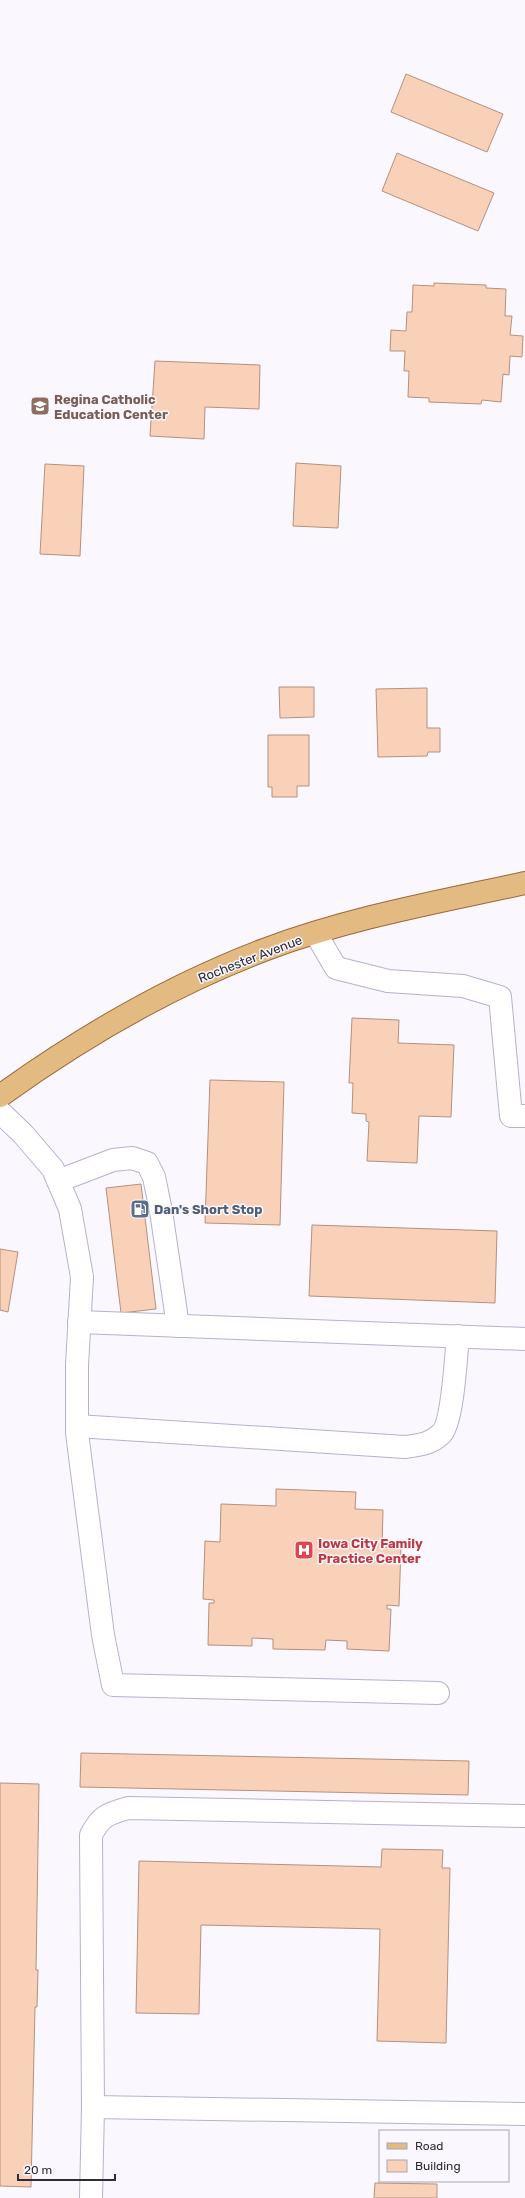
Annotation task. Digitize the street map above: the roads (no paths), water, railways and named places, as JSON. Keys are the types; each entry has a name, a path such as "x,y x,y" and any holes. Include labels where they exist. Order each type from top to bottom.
{"main road":[{"name":"Rochester Avenue","path":"0,1096 47,1062 107,1024 200,976 265,950 365,918 525,883"}],"lane":[{"path":"316,934 336,968 388,981 464,986 500,997 511,1116 525,1116"},
{"path":"0,1112 23,1134 53,1169 70,1209 78,1249 82,1277 77,1426 102,1635 113,1685 438,1693"},
{"path":"58,1181 113,1160 132,1158 147,1163 154,1177 161,1211 178,1326"},
{"path":"80,1322 525,1339"},
{"path":"77,1426 405,1447 428,1443 443,1432 451,1406 458,1336"},
{"path":"91,2198 93,2107 92,1835 99,1820 111,1813 128,1808 525,1816"},
{"path":"93,2107 525,2114"}],"place":[{"name":"Regina Catholic Education Center","path":"40,406"},
{"name":"Dan's Short Stop","path":"140,1209"},
{"name":"Iowa City Family Practice Center","path":"304,1550"}]}
